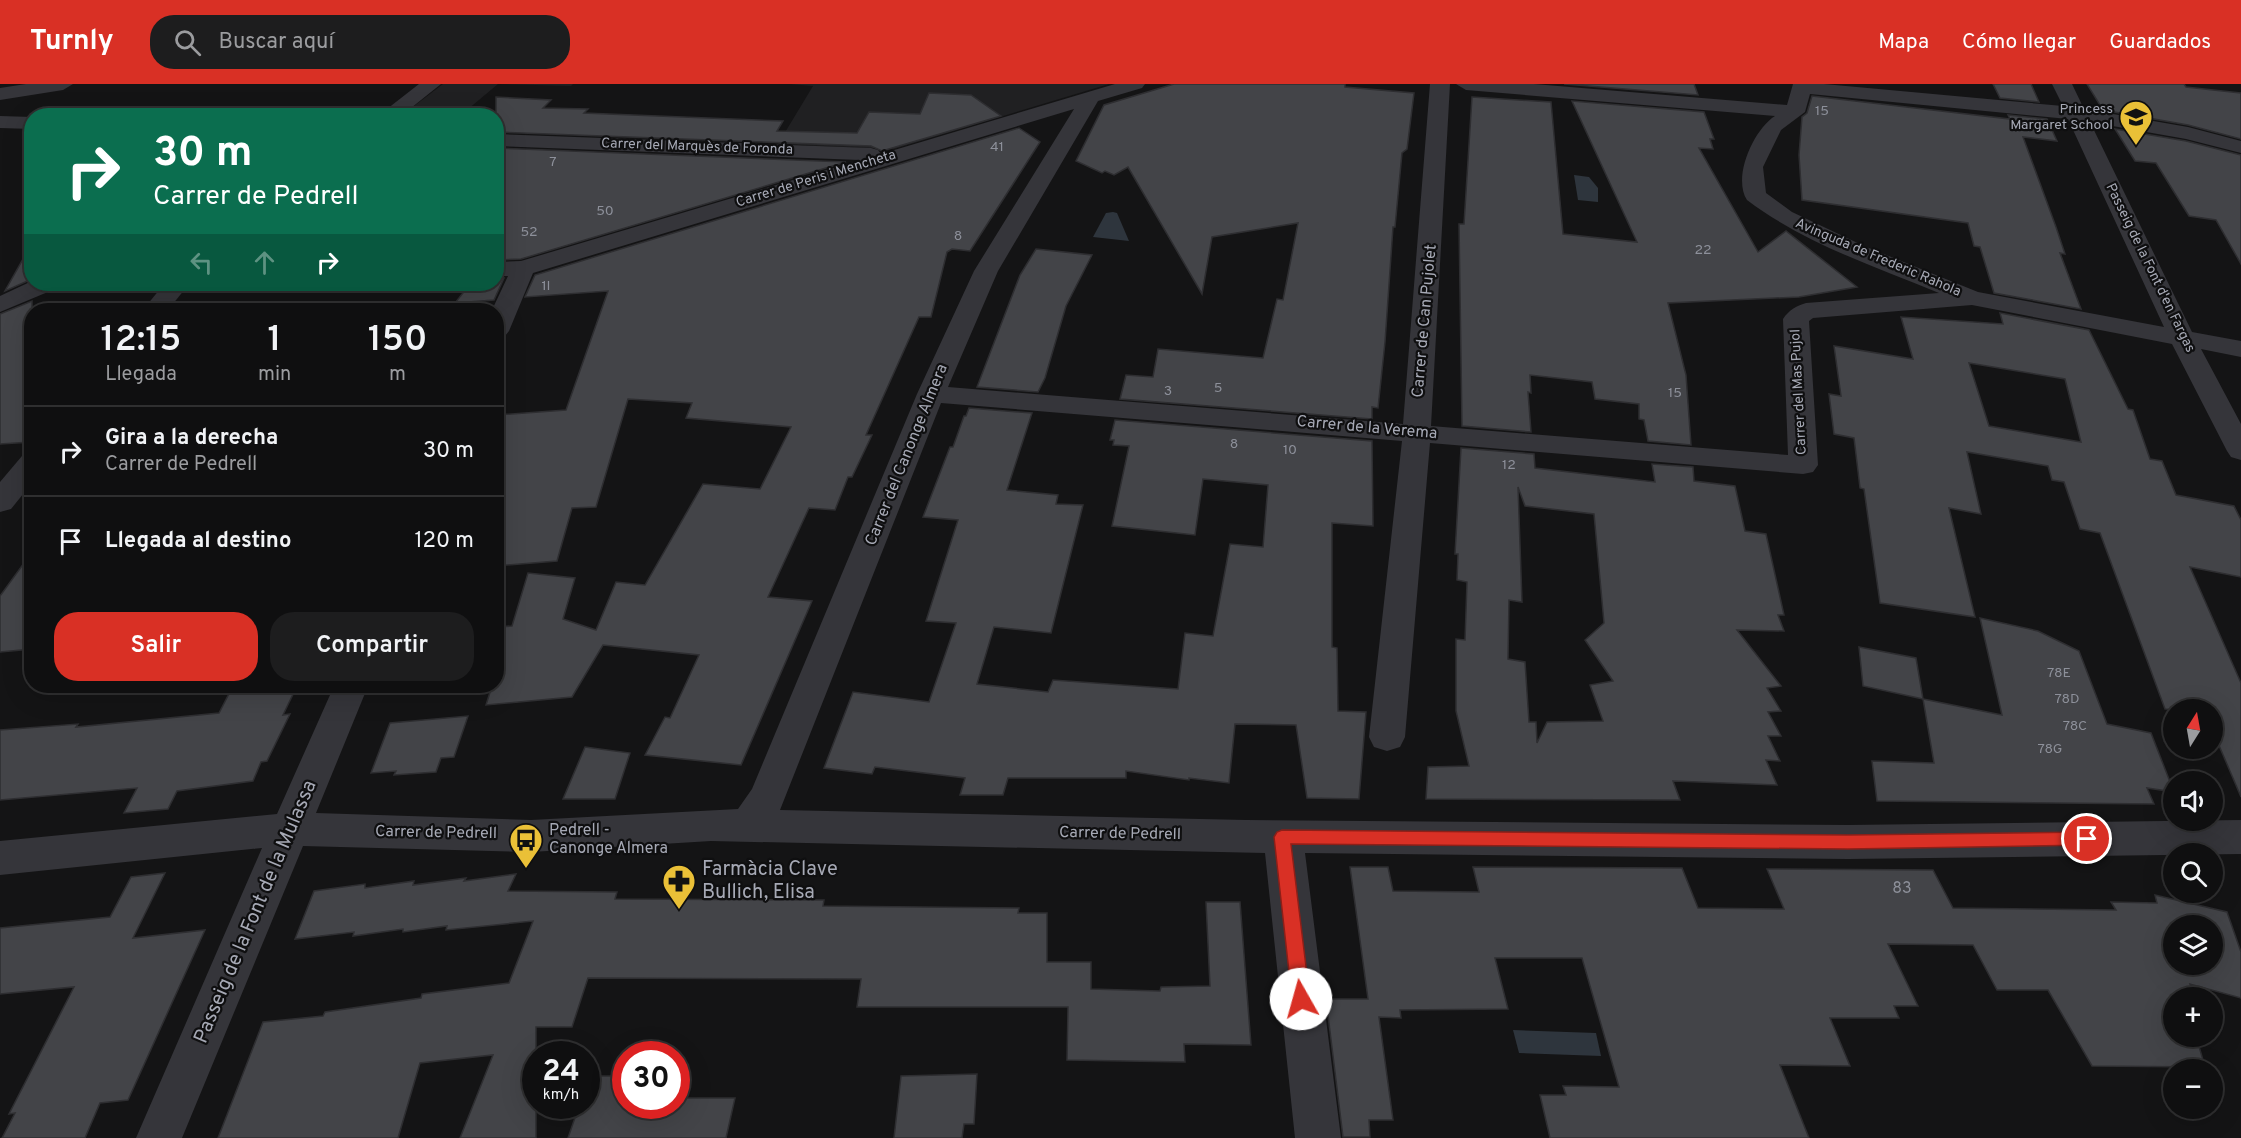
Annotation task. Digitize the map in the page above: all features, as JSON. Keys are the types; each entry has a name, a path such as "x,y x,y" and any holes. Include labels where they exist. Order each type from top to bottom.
{"street":[{"path":"0,94 63,84"},
{"path":"399,108 431,84"},
{"name":"Carrer de Peris i Mencheta","path":"504,269 523,268 1135,84"},
{"name":"Carrer de Can Pujolet","path":"1387,737 1417,432 1440,84"},
{"path":"1466,84 1795,112 1803,86 2077,115 2160,127 2241,147"},
{"name":"Passeig de la Font d'en Fargas","path":"2062,84 2181,336 2241,451"},
{"name":"Carrer del Canonge Almera","path":"748,826 768,797 931,394 986,270 1091,97"},
{"name":"Avinguda de Frederic Rahola","path":"1795,112 1773,126 1752,167 1755,195 1784,217 1846,246 1971,298 2241,349"},
{"path":"0,122 24,123"},
{"name":"Carrer del Marquès de Foronda","path":"504,140 897,155"},
{"path":"504,312 523,268"},
{"path":"7,299 28,291"},
{"path":"161,303 171,291"},
{"name":"Carrer del Mas Pujol","path":"1803,465 1796,319 1806,311 1971,298"},
{"name":"Carrer de la Verema","path":"931,394 1803,465"},
{"path":"0,502 24,473"},
{"name":"Passeig de la Font de la Mulassa","path":"159,1138 348,693"},
{"name":"Carrer de Pedrell","path":"0,858 292,829 531,836 711,825 1282,837 1848,842 2241,837"},
{"path":"1282,837 1318,1138"}],"shaded area":[{"path":"443,84 498,84 469,108 412,108"},
{"path":"498,84 573,84 571,86"},
{"path":"789,84 1109,84 894,149 778,144 813,86"},
{"path":"1574,175 1589,177 1598,188 1598,202 1578,200"},
{"path":"1106,213 1117,213 1129,241 1093,237"},
{"path":"1513,1030 1596,1033 1601,1056 1519,1053"}],"building":[{"path":"1174,84 1345,84 1345,87 1414,93 1407,149 1402,153 1395,227 1393,227 1378,408 1372,407 1372,419 1120,399 1126,375 1153,377 1158,349 1263,358 1277,299 1283,300 1298,223 1212,237 1202,294 1128,167 1114,175 1105,171 1102,173 1076,161 1104,105"},
{"path":"1564,84 1694,84 1698,95"},
{"path":"1993,84 2031,84 2039,102 2000,98"},
{"path":"2087,84 2184,84 2186,87 2241,93 2241,139 2188,125 2103,110"},
{"path":"929,93 971,95 1001,116 882,151 871,146 504,132 504,108 496,108 496,97 551,100 543,108 588,109 584,113 783,121 777,131 857,133 869,112 920,114"},
{"path":"1812,96 2010,119 2008,115 2047,119 2057,141 2023,137 2056,227 2065,254 2060,253 2081,309 1994,293 1980,247 1974,246 1968,223 1802,200 1799,155 1802,117 1807,113"},
{"path":"1472,97 1551,102 1563,234 1637,242 1572,101 1704,112 1714,139 1710,139 1713,149 1699,148 1758,252 1786,231 1857,287 1799,297 1668,303 1686,375 1691,445 1648,441 1644,420 1639,419 1639,404 1595,399 1592,382 1530,375 1531,393 1528,392 1531,432 1462,426 1459,224 1464,224"},
{"path":"1019,128 1040,142 970,251 952,249 947,252 931,317 919,317 866,435 872,435 852,477 848,477 835,510 809,508 768,597 812,601 741,765 645,755 665,717 670,718 699,655 603,645 572,697 486,705 490,693 504,693 504,626 512,626 528,573 575,578 563,619 596,630 616,582 645,585 703,484 760,489 791,427 686,418 692,403 628,399 596,507 572,508 557,561 504,565 504,414 566,410 608,291 525,297 535,275"},
{"path":"2115,129 2186,141 2241,155 2241,264 2216,220 2189,216 2156,163 2135,161"},
{"path":"504,148 846,162 521,259 504,260"},
{"path":"1036,249 1092,255 1066,306 1045,378 1038,392 977,387 1020,275"},
{"path":"24,257 24,283 5,291"},
{"path":"464,291 498,291 494,300 455,303"},
{"path":"24,304 24,442 0,444 0,314"},
{"path":"2000,313 2089,330 2128,409 2133,410 2150,459 2162,461 2176,495 2234,506 2241,520 2241,577 2190,567 2241,683 2241,797 2223,755 2223,699 2163,699 2163,704 2100,533 2080,529 2064,482 2052,480 2048,466 1967,452 1981,514 1949,508 1975,617 1880,603 1864,489 1860,488 1854,438 1834,434 1829,394 1841,396 1834,346 1913,359 1901,317 2003,324","holes":["1969,363 2065,379 2081,442 1989,426"]},
{"path":"969,408 1032,413 1007,490 1058,495 1056,504 1083,505 1051,633 994,627 977,684 1048,692 1053,680 1178,689 1185,633 1213,636 1230,544 1263,547 1268,485 1203,479 1195,535 1112,526 1129,446 1113,445 1114,440 1110,440 1115,420 1372,441 1373,526 1332,523 1332,647 1337,648 1338,711 1366,712 1359,799 1307,798 1296,725 1235,724 1229,783 1126,771 1126,778 1008,778 1003,795 960,795 965,778 875,767 872,774 824,768 853,692 929,702 956,623 926,621 958,520 923,517 950,447 953,447"},
{"path":"1461,448 1534,454 1535,468 1655,482 1652,464 1693,467 1694,481 1735,486 1745,531 1766,534 1784,615 1778,615 1784,631 1737,630 1781,686 1767,688 1781,711 1768,712 1781,736 1768,736 1780,761 1766,760 1777,785 1673,781 1680,800 1426,799 1428,767 1469,766 1456,711 1456,639 1465,640 1467,582 1457,580 1458,554 1455,554","holes":["1518,487 1525,506 1594,514 1604,623 1585,640 1613,681 1590,685 1603,721 1547,722 1537,743 1536,722 1529,722 1525,662 1508,659 1509,600 1522,602"]},
{"path":"24,563 24,650 0,652 0,596"},
{"path":"1980,618 2038,631 2079,651 2107,724 2151,733 2166,771 2163,771 2163,790 2147,788 2154,804 1877,801 1872,761 1934,763 1923,699 2002,715"},
{"path":"1859,647 1916,658 1923,699 1863,686"},
{"path":"229,693 294,693 283,715 290,714 267,761 261,762 253,781 177,791 168,809 124,813 137,788 0,800 0,730 78,724 76,727 219,713"},
{"path":"468,716 454,757 441,758 436,772 394,775 396,771 371,773 390,723"},
{"path":"585,747 630,753 615,799 563,799"},
{"path":"1350,867 1388,867 1393,891 1479,892 1473,867 1682,868 1698,908 1784,909 1767,869 1933,870 1953,908 2116,910 2111,902 2157,903 2155,895 2163,897 2163,903 2189,903 2227,912 2241,952 2241,998 2223,993 2223,987 2201,987 2190,984 2191,987 2163,987 2163,1047 2199,1047 2203,1059 2163,1059 2163,1067 2092,1066 2048,990 1997,990 1973,945 1888,944 1918,1006 1894,1006 1899,1018 1830,1018 1850,1066 1780,1065 1809,1138 1550,1138 1540,1095 1566,1095 1563,1086 1619,1087 1582,958 1495,958 1508,1009 1400,1010 1401,1018 1379,1017 1393,1120 1369,1120 1370,1137 1343,1137 1326,999 1368,999"},
{"path":"165,873 133,938 205,930 128,1100 100,1103 85,1138 2,1138 15,1113 9,1114 74,987 0,994 0,928 110,917 131,877"},
{"path":"516,874 508,891 617,892 615,899 824,900 823,906 1019,908 1018,913 1047,913 1047,962 1091,962 1091,989 1160,991 1161,987 1210,986 1206,902 1240,902 1251,1045 1184,1044 1185,1062 1067,1060 1068,1007 857,1007 861,979 588,978 572,1027 536,1027 536,1041 522,1041 522,1119 536,1119 536,1138 460,1138 493,1055 420,1063 398,1138 218,1138 263,1022 323,1016 325,1012 421,998 422,994 509,983 533,921 446,930 447,926 403,932 403,929 353,936 354,932 295,939 314,891 365,884 365,888 414,881 413,885 466,878 464,881"},
{"path":"977,1074 974,1124 964,1124 962,1138 894,1138 901,1076"},
{"path":"600,1076 612,1076 612,1119 690,1119 690,1098 735,1098 726,1138 568,1138 575,1119 600,1119"}],"place":[{"name":"Princess Margaret School","path":"2136,146"},
{"name":"Pedrell - Canonge Almera","path":"526,869"},
{"name":"Farmàcia Clave Bullich, Elisa","path":"679,910"}],"route":[{"path":"1301,999 1282,837 1376,836 1848,842 2087,839"}]}
